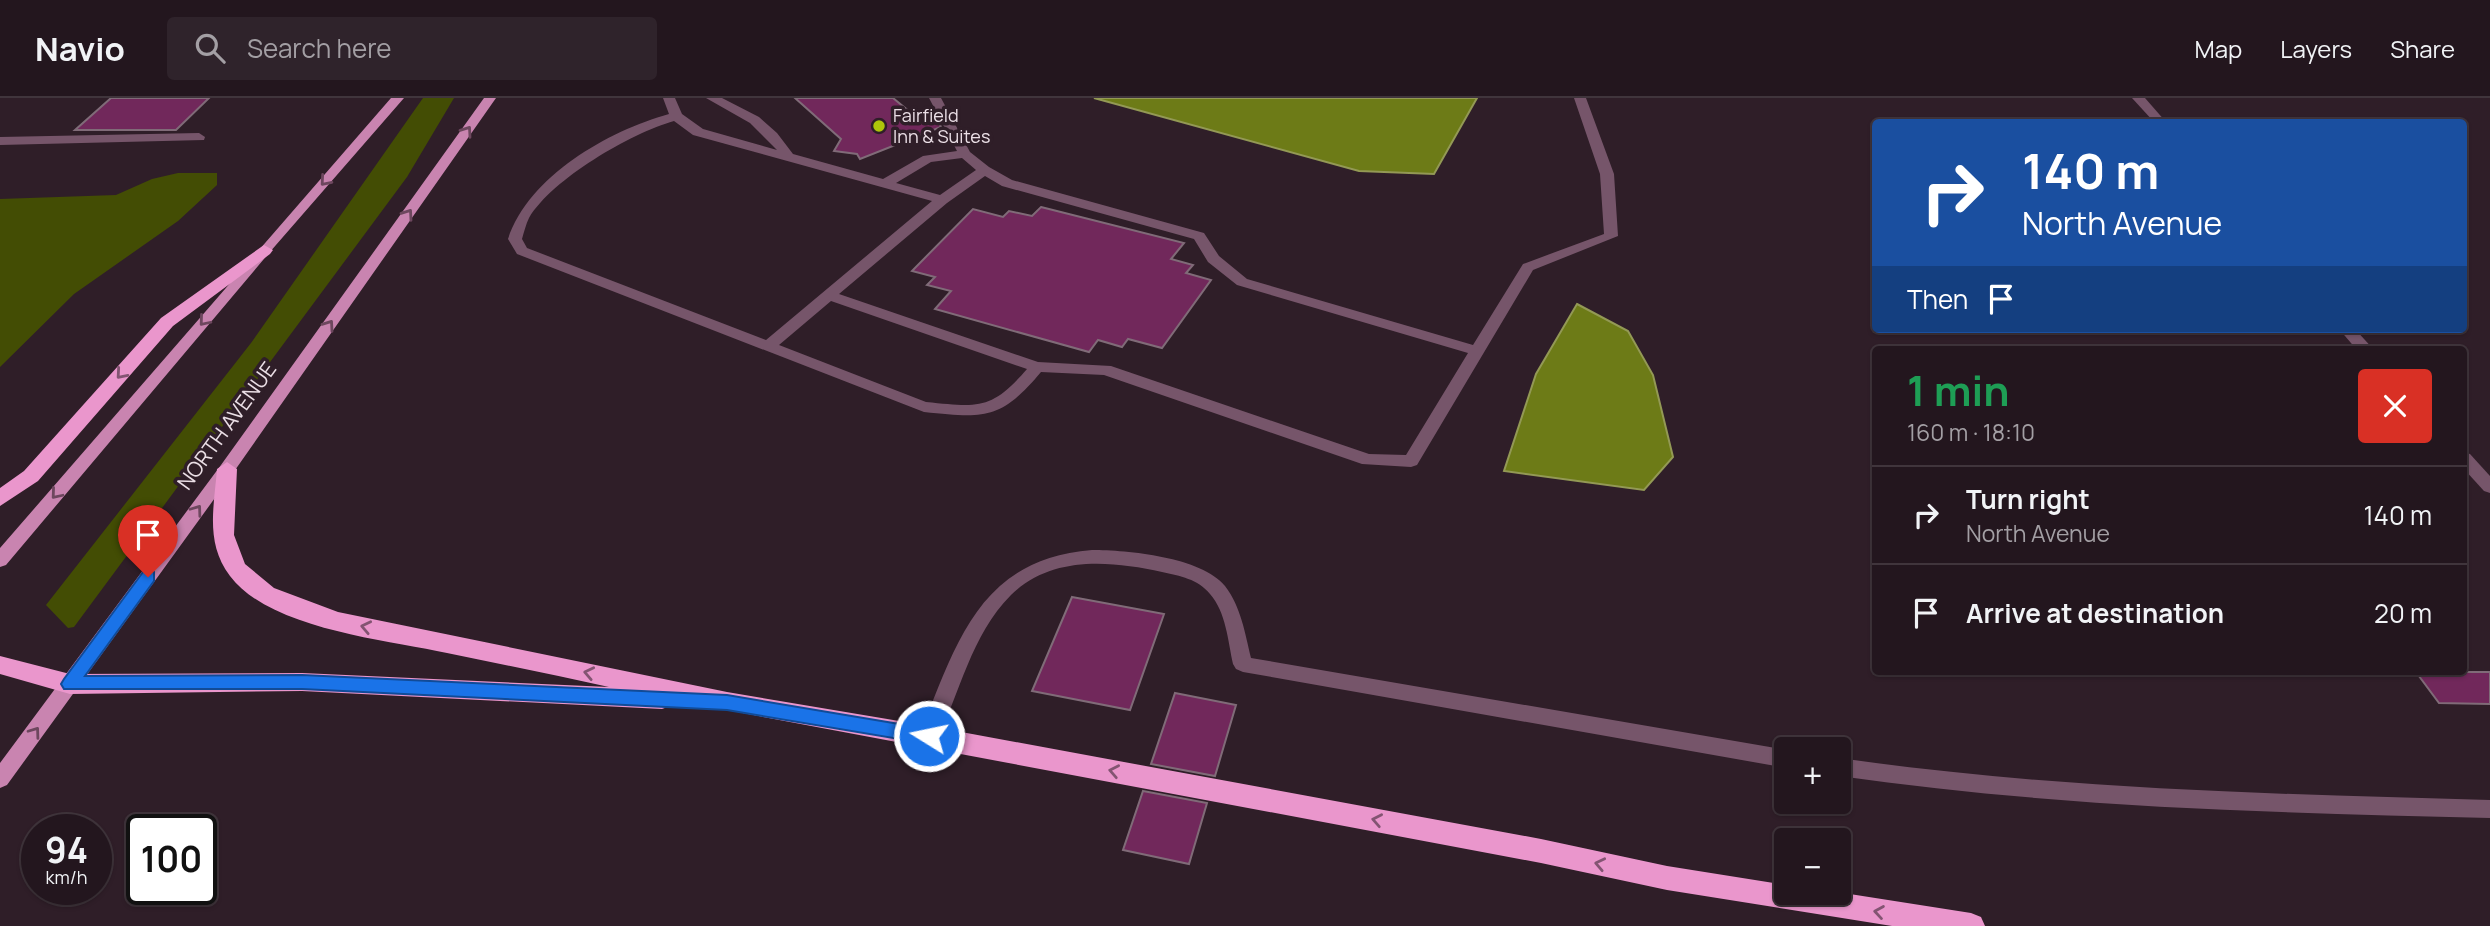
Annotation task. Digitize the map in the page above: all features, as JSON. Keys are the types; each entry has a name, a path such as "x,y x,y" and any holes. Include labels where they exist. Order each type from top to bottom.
{"highway":[{"path":"0,499 31,476 167,322 264,250"},
{"path":"227,469 223,533 229,560 254,587 291,609 727,702 929,736 1541,850 1667,878 1971,926"},
{"path":"0,665 70,684 302,682 727,702"}],"main road":[{"path":"0,560 264,250 398,98"},
{"name":"NORTH AVENUE","path":"0,779 227,469 491,99"}],"street":[{"path":"669,98 676,116 698,132 942,200"},
{"path":"712,98 740,110 775,134 787,155"},
{"path":"935,98 965,154 984,170 1007,183 1199,236 1213,259 1242,282 1477,351"},
{"path":"830,296 1037,367 1105,370 1368,460 1410,461 1528,267 1611,236 1608,174 1580,98"},
{"path":"2138,98 2157,119"},
{"path":"676,116 636,131 548,190 524,215 515,239 522,251 924,407 978,412 1009,401 1037,367"},
{"path":"0,141 199,137"},
{"path":"885,184 928,159 965,154"},
{"path":"769,346 942,200 984,170"},
{"path":"2351,333 2362,346"},
{"path":"2467,461 2490,487"},
{"path":"929,736 974,631 992,607 1020,578 1056,563 1087,555 1125,556 1178,569 1209,582 1229,608 1243,664 1774,757"},
{"path":"1851,769 1897,777 2061,791 2260,803 2490,808"}],"shaded area":[{"path":"423,98 454,98 407,177 74,627 68,628 46,605 251,343"},
{"path":"1094,98 1477,98 1434,174 1359,171"},
{"path":"178,173 217,173 217,185 178,221 74,294 0,367 0,199 116,195 152,179"},
{"path":"1577,304 1628,331 1653,375 1673,457 1644,490 1504,471 1536,374"}],"building":[{"path":"111,98 209,98 176,130 75,130"},
{"name":"Fairfield Inn & Suites","path":"795,98 893,98 910,112 935,115 941,127 860,159 857,154 834,151 841,139"},
{"path":"1041,207 1184,243 1171,259 1193,265 1186,273 1211,280 1162,348 1128,339 1122,347 1098,340 1089,352 935,309 951,291 927,285 935,277 912,271 973,209 1003,217 1009,211 1032,216"},
{"path":"1072,597 1164,614 1130,710 1032,691"},
{"path":"2490,672 2490,704 2439,703 2418,675"},
{"path":"1175,693 1236,705 1215,776 1151,764"},
{"path":"1143,791 1207,803 1189,864 1123,850"}],"place":[{"name":"Fairfield Inn & Suites","path":"879,126"}],"route":[{"path":"148,577 70,684 302,682 727,702 929,736"}]}
